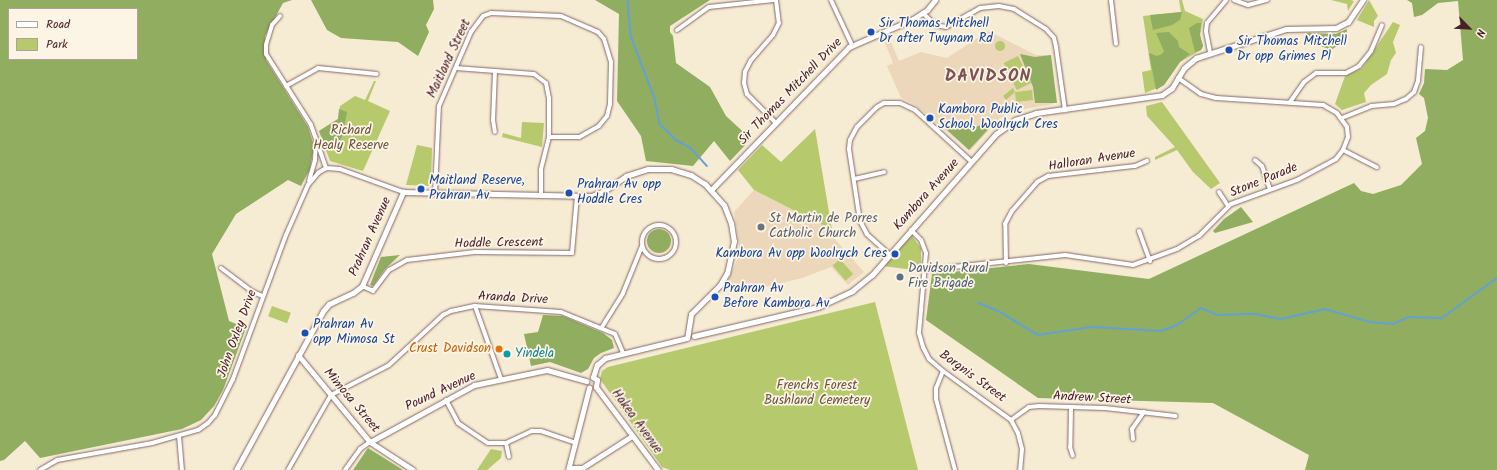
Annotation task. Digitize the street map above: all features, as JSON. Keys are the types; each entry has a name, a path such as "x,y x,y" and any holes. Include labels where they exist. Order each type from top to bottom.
{"street":[{"path":"677,30 709,7 775,0 779,23 774,35 751,60 745,72 744,83 747,94 776,123"},
{"path":"831,0 852,44"},
{"name":"Sir Thomas Mitchell Drive","path":"712,190 852,44 923,13 935,0"},
{"path":"1111,0 1116,44"},
{"path":"1210,52 1206,31 1207,23 1226,0"},
{"path":"1234,0 1248,5 1267,0"},
{"path":"1362,0 1348,22 1336,28 1286,29 1210,52 1190,62 1178,78 1201,94 1216,98 1323,105 1342,118 1347,126 1348,138 1344,150 1377,167"},
{"path":"923,13 935,25 946,28 980,8 999,6 1014,9 1046,29 1054,38 1056,46 1065,110"},
{"name":"Maitland Street","path":"435,192 437,116 456,68 477,22 491,13 561,16 598,32 608,49 611,62 610,104 607,116 599,126 579,137 549,137"},
{"path":"280,16 272,25 266,49 268,58 316,136 326,168 340,169 403,192"},
{"path":"1290,102 1304,82 1316,73 1346,73 1359,66 1371,51 1382,25"},
{"path":"1342,118 1371,106 1394,104 1406,99 1414,92 1418,81 1421,47"},
{"path":"286,86 318,68 377,74"},
{"path":"456,68 534,74 546,83 549,98 549,137 541,170 541,195"},
{"path":"495,71 493,120 495,132"},
{"name":"Kambora Avenue","path":"688,335 691,340 694,336 830,303 862,283 996,134 1015,120 1036,113 1152,98 1167,92 1178,78"},
{"path":"889,254 862,227 849,149 852,132 877,107 892,102 900,103 914,110 972,162"},
{"path":"308,185 315,160 316,136"},
{"name":"Stone Parade","path":"925,270 1006,263 1065,255 1099,259 1120,265 1133,265 1150,260 1198,236 1228,206 1321,168 1336,158 1344,150"},
{"path":"1256,160 1262,166 1270,189"},
{"name":"Halloran Avenue","path":"1006,263 1005,224 1012,211 1037,182 1048,176 1135,166 1147,161"},
{"name":"John Oxley Drive","path":"40,470 57,460 179,436 198,430 215,415 235,372 262,296 308,185 312,178 326,168"},
{"name":"Prahran Avenue","path":"236,470 298,355 326,307 362,286 403,192 577,196 596,195 637,171 658,168 691,175 712,190 724,205 731,223 732,251 727,273 720,285 691,314 688,335"},
{"path":"854,179 884,172"},
{"path":"1219,192 1228,206"},
{"name":"Hoddle Crescent","path":"362,286 373,291 389,270 407,260 474,252 572,252 577,196"},
{"path":"602,327 623,293 642,246 643,235 651,226 662,225 675,235 676,246 664,258 653,258 642,246"},
{"name":"Borgnis Street","path":"911,230 921,240 926,253 919,333 929,359 943,371 1003,412 1011,420 1018,433 1022,449 1020,470"},
{"path":"1138,231 1150,260"},
{"path":"221,268 251,291 262,296"},
{"path":"475,306 501,379"},
{"name":"Aranda Drive","path":"331,394 389,365 443,315 475,306 562,312 602,327 615,334 623,353"},
{"path":"632,436 582,468 569,469 590,388 586,381 593,377 602,360 688,335"},
{"name":"Mimosa Street","path":"298,355 370,442 413,470"},
{"name":"Pound Avenue","path":"345,470 360,449 370,442 474,386 547,370 586,381"},
{"path":"943,371 936,388 936,399 955,470"},
{"name":"Hakea Avenue","path":"593,377 597,380 596,386 658,470"},
{"path":"590,388 596,386"},
{"path":"288,470 331,394"},
{"path":"446,400 463,428 488,443 506,443 532,431 541,431 575,443"},
{"name":"Andrew Street","path":"1011,420 1029,407 1144,412 1176,416"},
{"path":"1071,408 1070,447 1073,456"},
{"path":"1133,439 1132,429 1144,412"},
{"path":"179,436 182,470"},
{"path":"506,443 509,457"}],"shaded area":[{"path":"988,31 1036,55 1047,55 1053,104 1013,111 1000,118 970,151 915,105 901,98 887,66 893,63 883,38 888,35 899,61 921,52 947,58"},
{"path":"754,190 832,230 833,237 864,272 848,285 831,267 802,278 736,294 725,287 737,260 739,246 734,212"}],"green space":[{"path":"0,0 292,0 283,3 265,36 266,60 308,127 314,146 310,169 301,186 288,180 236,214 212,254 229,321 246,328 223,390 214,406 201,420 182,429 40,458 25,441 4,460 0,461"},
{"path":"311,0 433,0 434,9 426,25 429,32 418,56 398,42 341,38 327,30"},
{"path":"595,0 710,0 670,26 670,32 673,36 676,63 710,87 726,116 751,139 730,161 714,141 693,166 646,161 641,136 617,101 619,14"},
{"path":"1179,0 1182,0 1185,11 1203,19 1200,35 1203,46 1201,50 1180,62 1164,85 1145,93 1142,72 1151,70 1143,16 1181,12"},
{"path":"1331,0 1354,1 1348,11 1347,4"},
{"path":"1369,0 1378,16 1374,21 1374,27 1357,20"},
{"path":"1407,0 1497,0 1497,470 1305,470 1309,455 1213,403 1038,398 926,320 932,274 1029,264 1149,279 1354,183 1361,191 1373,194 1401,185 1422,164 1416,138 1425,131 1428,118 1424,98 1419,94 1424,83 1425,69 1447,70 1463,60 1458,1 1438,3 1422,15 1414,17 1412,3"},
{"path":"1182,12 1180,20 1172,25 1153,30 1150,15"},
{"path":"1393,22 1400,25 1393,42 1396,53 1391,60 1387,74 1371,85 1364,93 1366,102 1342,110 1335,104 1345,76 1362,68"},
{"path":"1197,23 1201,23 1200,35 1203,46 1201,50 1195,52 1189,28"},
{"path":"1347,29 1346,40 1331,50 1306,40 1306,33 1336,34"},
{"path":"1169,32 1178,41 1179,47 1190,54 1180,62 1164,85 1156,90 1149,53 1157,56 1162,54 1164,51 1156,33"},
{"path":"998,41 1002,41 1004,42 1004,50 998,51 995,48 995,44"},
{"path":"1020,54 1035,57 1051,55 1057,103 1035,103 1033,87"},
{"path":"1018,56 1031,83 1017,90 1004,63"},
{"name":"Richard Healy Reserve","path":"374,81 376,81 368,101 390,111 363,171 330,161 319,131 338,119 340,106 355,96 365,100"},
{"path":"1013,88 1015,92 1006,100 1003,96"},
{"path":"1032,90 1033,100 1016,102 1015,92"},
{"path":"1162,102 1220,183 1211,189 1193,172 1177,150 1155,160 1155,157 1175,147 1147,116 1146,106"},
{"path":"339,109 347,112 342,137 333,150 325,145 319,131 338,119"},
{"path":"992,120 994,123 969,150 946,129 976,127"},
{"path":"522,122 544,123 542,147 502,137 503,133 521,138"},
{"path":"815,129 832,230 754,190 738,170 762,145 781,162"},
{"path":"417,145 432,148 431,184 428,186 406,185"},
{"path":"1241,207 1253,222 1215,233 1213,231 1224,219"},
{"path":"659,229 668,232 671,241 668,250 659,253 650,250 647,241 650,232"},
{"path":"912,236 921,248 921,271 883,266 908,237"},
{"path":"400,255 385,269 373,286 370,285 381,257"},
{"path":"840,259 853,274 846,281 832,266"},
{"name":"Frenchs Forest Bushland Cemetery","path":"875,302 918,470 670,470 662,467 600,379 602,371 608,367"},
{"path":"272,306 291,313 287,323 268,316"},
{"path":"543,315 563,316 603,333 612,340 614,348 601,353 594,358 588,369 581,373 550,362 531,366 524,334 538,332"},
{"path":"368,448 403,470 353,470"},
{"path":"491,449 502,451 501,458 487,470 477,470"}],"waterway":[{"path":"628,0 631,36 655,99 660,124 676,140 691,148 707,166"},
{"path":"979,303 1002,313 1038,335 1093,327 1161,331 1177,325 1201,308 1218,315 1255,314 1281,319 1325,309 1370,322 1393,324 1409,317 1442,318 1497,278"}],"place":[{"name":"Sir Thomas Mitchell Dr after Twynam Rd","path":"871,32"},
{"name":"Sir Thomas Mitchell Dr opp Grimes Pl","path":"1229,50"},
{"name":"Kambora Public School, Woolrych Cres","path":"930,118"},
{"name":"Maitland Reserve, Prahran Av","path":"421,189"},
{"name":"Prahran Av opp Hoddle Cres","path":"569,193"},
{"name":"St Martin de Porres Catholic Church","path":"761,227"},
{"name":"Kambora Av opp Woolrych Cres","path":"895,254"},
{"name":"Davidson Rural Fire Brigade","path":"900,277"},
{"name":"Prahran Av Before Kambora Av","path":"715,297"},
{"name":"Prahran Av opp Mimosa St","path":"305,333"},
{"name":"Crust Davidson","path":"499,349"},
{"name":"Yindela","path":"507,354"}],"district":[{"name":"DAVIDSON","path":"988,77"}]}
